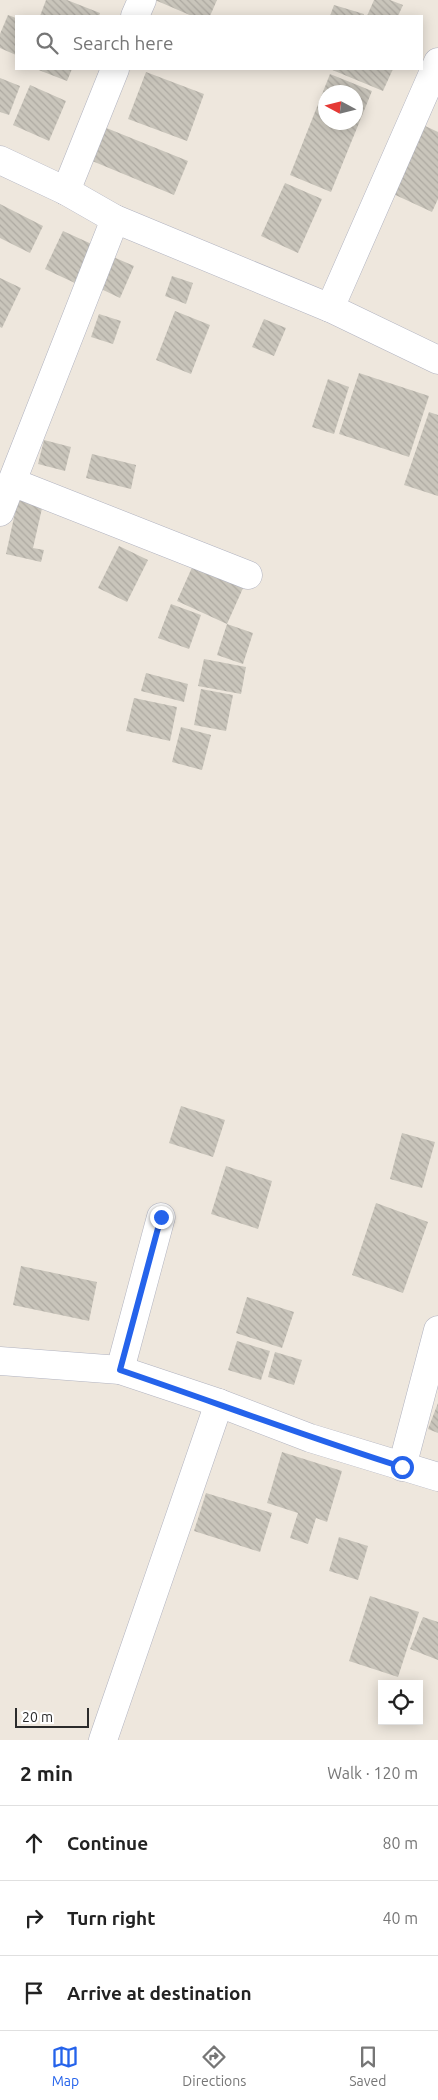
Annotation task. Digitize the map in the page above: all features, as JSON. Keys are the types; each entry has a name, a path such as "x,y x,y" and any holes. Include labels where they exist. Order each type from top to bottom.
{"street":[{"path":"136,15 142,0"},
{"path":"330,308 438,62"},
{"path":"66,190 115,70"},
{"path":"0,160 66,190 115,219 330,308 438,360"},
{"path":"0,512 115,219"},
{"path":"12,482 248,575"},
{"path":"120,1370 161,1217"},
{"path":"402,1467 438,1330"},
{"path":"0,1361 120,1370 219,1403 310,1438 438,1477"},
{"path":"103,1740 219,1403"}],"building":[{"path":"46,0 67,0 100,13 99,15 40,15"},
{"path":"155,0 217,0 210,15 190,15"},
{"path":"374,0 390,0 403,5 398,15 367,15"},
{"path":"334,5 364,14 364,15 330,15"},
{"path":"8,15 15,18 15,55 0,48 0,34"},
{"path":"39,70 72,70 67,81"},
{"path":"332,70 393,70 383,91"},
{"path":"146,72 204,94 187,141 128,119"},
{"path":"330,74 357,85 326,85"},
{"path":"0,78 20,86 9,115 0,112"},
{"path":"30,85 66,101 49,141 13,125"},
{"path":"363,87 372,91 363,113"},
{"path":"318,104 318,130 356,130 331,192 290,175"},
{"path":"421,124 438,132 438,199 432,212 389,192"},
{"path":"99,125 188,161 174,195 85,158"},
{"path":"285,183 322,199 298,253 261,236"},
{"path":"0,204 43,226 30,253 0,238"},
{"path":"63,231 96,246 77,284 45,269"},
{"path":"111,256 134,266 120,298 97,287"},
{"path":"172,276 193,283 186,304 165,296"},
{"path":"0,278 21,288 2,328 0,327"},
{"path":"175,311 210,325 191,374 156,360"},
{"path":"99,314 121,321 113,344 91,337"},
{"path":"264,319 286,328 274,356 252,347"},
{"path":"359,373 429,396 409,457 339,434"},
{"path":"328,379 349,387 334,434 312,427"},
{"path":"429,412 438,415 438,496 404,485"},
{"path":"44,440 71,447 65,471 38,464"},
{"path":"92,454 136,465 131,489 86,478"},
{"path":"18,499 43,504 33,548 44,550 41,562 6,554"},
{"path":"119,546 148,560 127,602 98,588"},
{"path":"194,563 244,586 227,624 177,601"},
{"path":"171,604 201,615 189,649 158,638"},
{"path":"227,624 253,633 243,664 217,655"},
{"path":"204,659 246,667 241,694 198,686"},
{"path":"146,673 188,684 184,702 141,691"},
{"path":"201,689 233,695 226,731 194,725"},
{"path":"134,698 177,707 170,741 126,731"},
{"path":"181,727 211,735 202,770 172,762"},
{"path":"181,1106 225,1120 213,1157 169,1143"},
{"path":"402,1133 435,1142 422,1188 390,1179"},
{"path":"226,1166 272,1181 258,1229 211,1214"},
{"path":"376,1203 428,1222 403,1293 352,1275"},
{"path":"21,1266 97,1282 89,1321 13,1305"},
{"path":"247,1297 294,1312 282,1348 236,1333"},
{"path":"237,1341 270,1351 261,1380 228,1370"},
{"path":"275,1352 302,1360 294,1385 268,1377"},
{"path":"438,1403 438,1433 428,1429"},
{"path":"282,1452 342,1471 327,1522 316,1518 308,1544 290,1538 298,1513 267,1503"},
{"path":"206,1493 272,1513 260,1552 194,1531"},
{"path":"339,1537 368,1546 358,1580 329,1571"},
{"path":"370,1596 419,1612 398,1677 349,1661"},
{"path":"423,1617 438,1622 438,1660 410,1649"}],"route":[{"path":"161,1217 120,1370 219,1403 310,1438 402,1467"}]}
